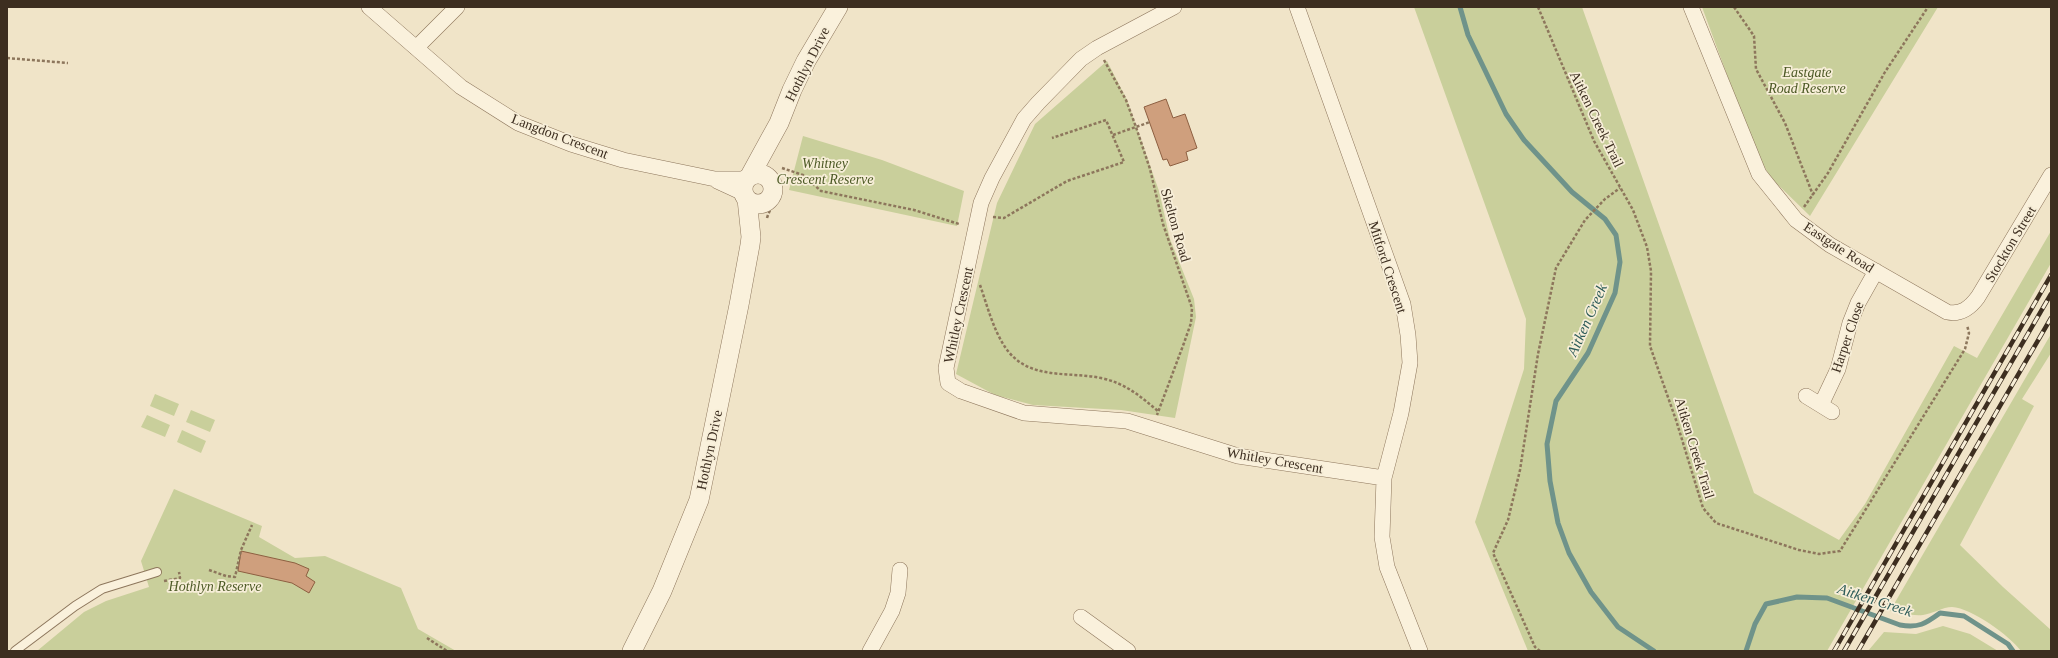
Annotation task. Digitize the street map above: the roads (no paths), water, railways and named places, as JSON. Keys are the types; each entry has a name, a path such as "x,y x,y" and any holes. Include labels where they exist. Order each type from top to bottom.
{"street":[{"name":"Langdon Crescent","path":"369,7 461,87 518,123 571,144 623,160 747,186"},
{"path":"416,48 457,7"},
{"name":"Hothlyn Drive","path":"632,651 662,591 699,500 739,305 751,237 747,186 779,123 806,60 838,7"},
{"name":"Whitley Crescent","path":"1174,7 1097,48 1081,59 1030,112 986,190 981,203 946,368 948,383 961,391 1024,414 1127,421 1238,456 1384,478"},
{"name":"Mitford Crescent","path":"1297,7 1403,304 1408,335 1410,363 1401,413 1384,478 1382,536 1387,567 1420,651"},
{"name":"Eastgate Road","path":"1691,7 1759,174 1796,220 1830,245 1947,312 1966,316"},
{"name":"Hothlyn Drive","path":"751,237 758,226 766,202 773,191 779,123"},
{"path":"766,202 754,204 747,186 761,173 775,174"},
{"name":"Stockton Street","path":"1966,316 2051,176"},
{"name":"Harper Close","path":"1806,396 1826,408 1838,370 1850,323 1858,303 1876,271"},
{"path":"870,651 892,611 898,593 900,570"},
{"path":"1081,617 1128,651"}],"lane":[{"path":"15,651 95,593 114,584 157,572"}],"waterway":[{"name":"Aitken Creek","path":"1460,7 1468,35 1506,114 1524,140 1572,192 1605,219 1616,235 1620,262 1615,293 1588,353 1556,401 1547,444 1550,481 1558,523 1569,553 1591,592 1618,627 1654,651"},
{"name":"Aitken Creek","path":"1746,651 1755,624 1766,604 1797,597 1827,598 1900,625 1907,626 1922,624 1940,613 1964,616 2008,644 2013,651"}],"railway":[{"path":"1834,651 2051,275"},
{"path":"1844,651 2051,294"},
{"path":"1858,651 2051,318"}],"park label":[{"name":"Eastgate Road Reserve","path":"1807,80"},
{"name":"Whitney Crescent Reserve","path":"825,172"},
{"name":"Hothlyn Reserve","path":"215,586"}]}
